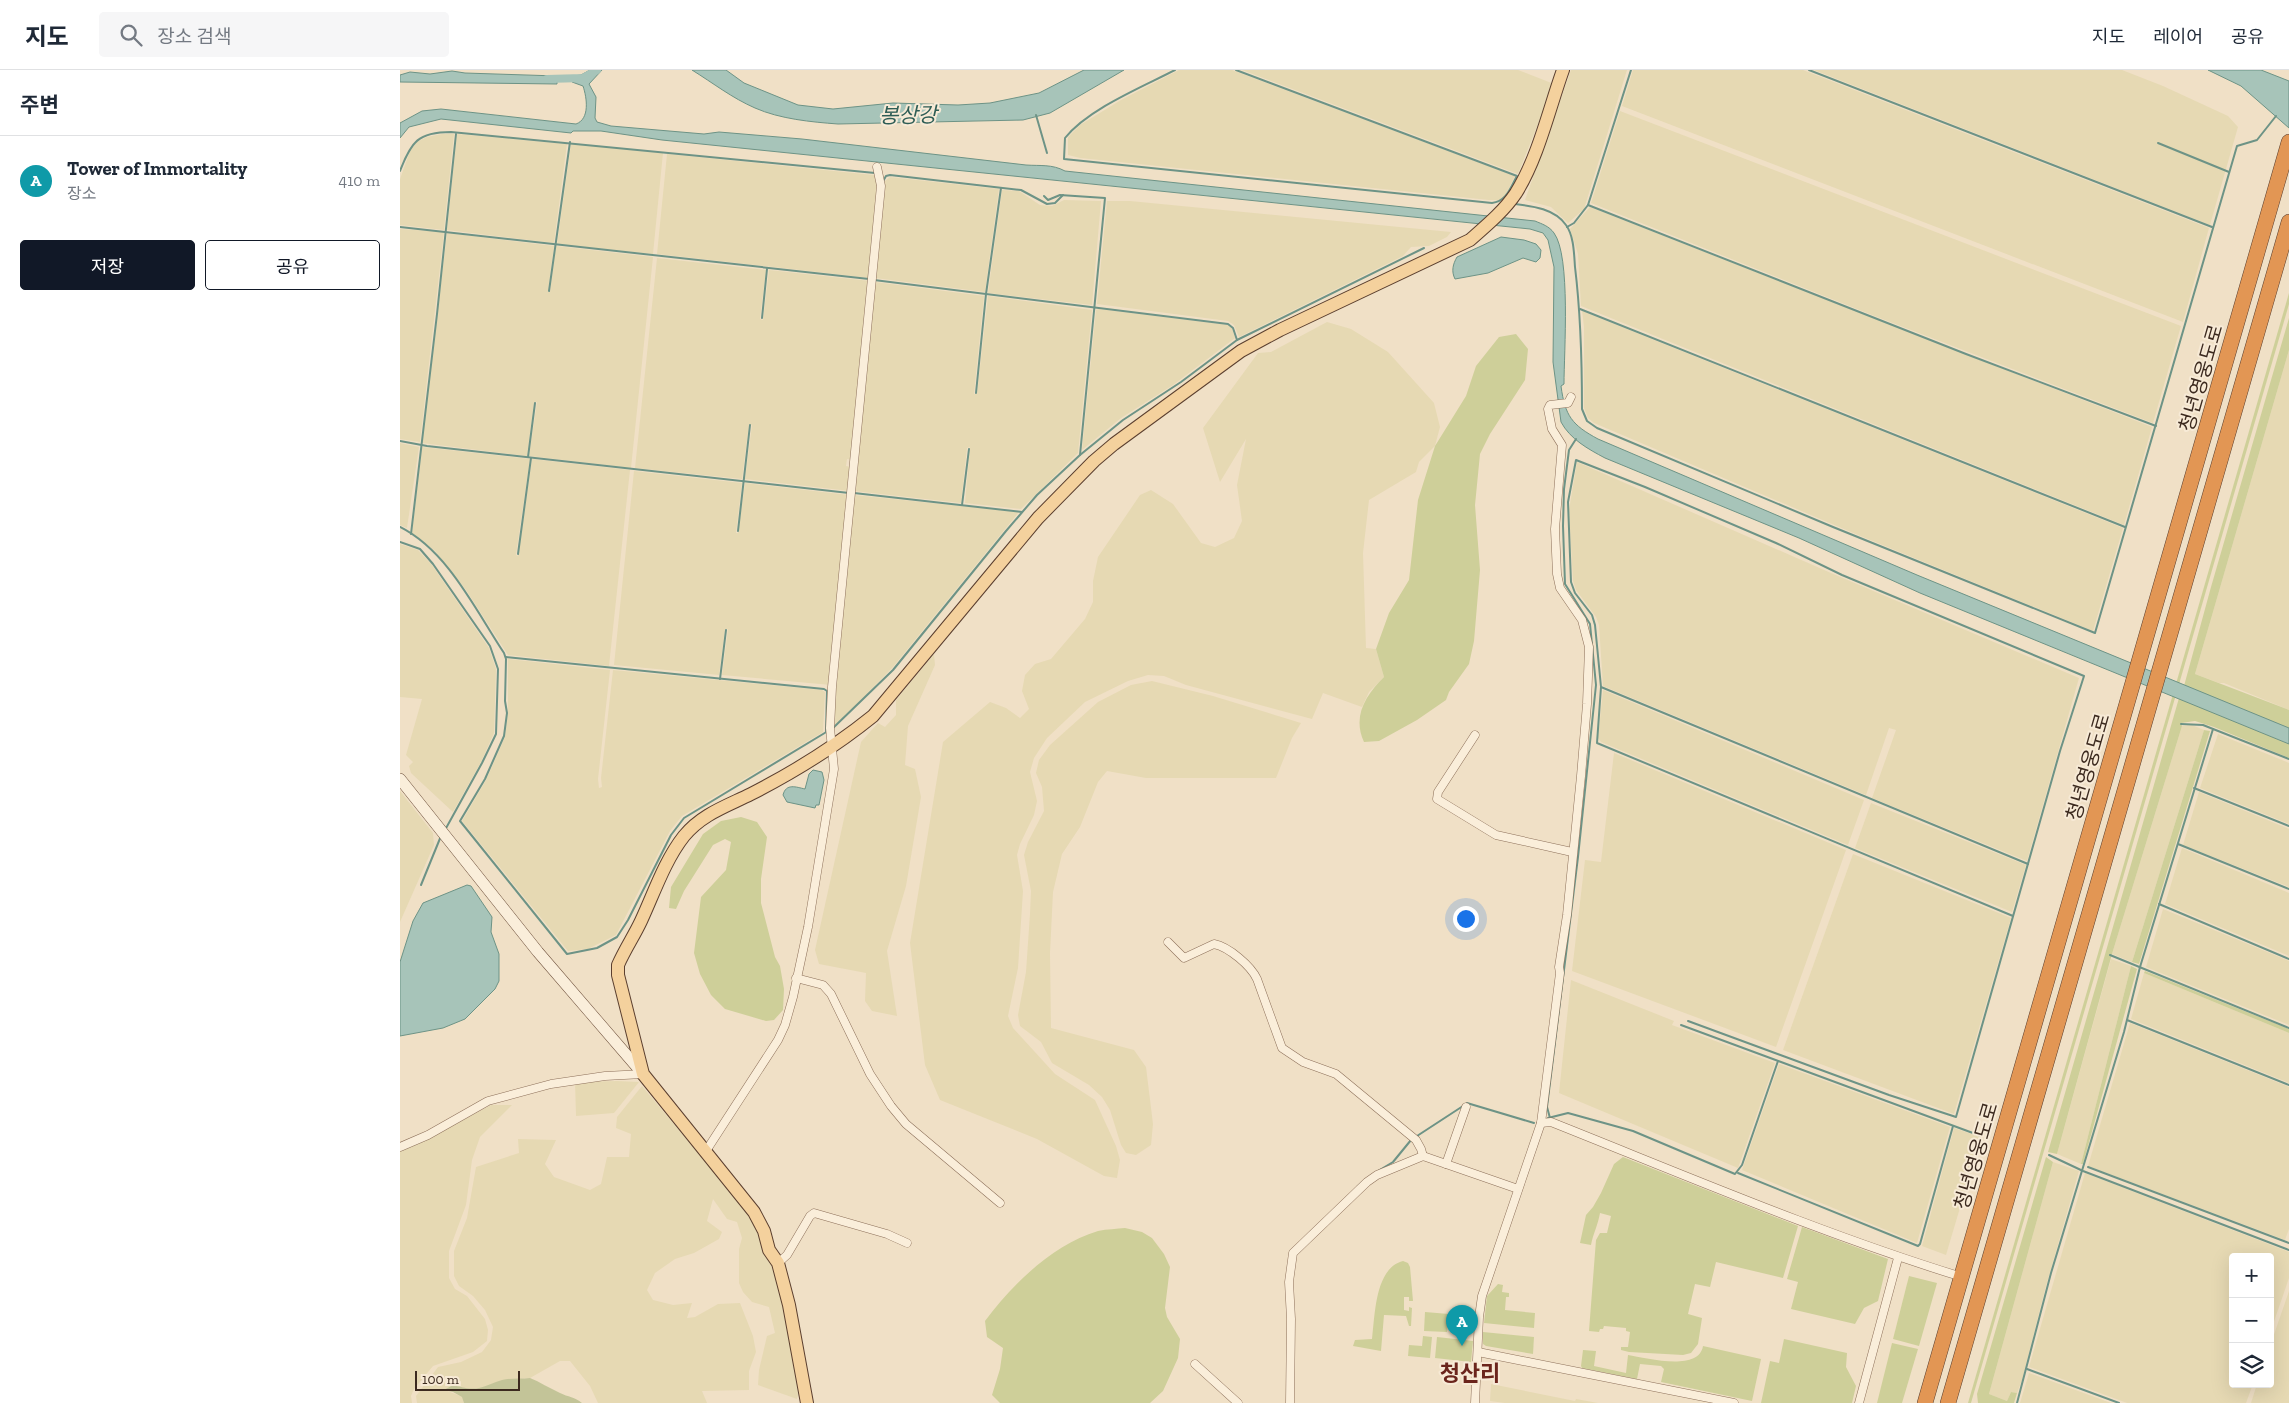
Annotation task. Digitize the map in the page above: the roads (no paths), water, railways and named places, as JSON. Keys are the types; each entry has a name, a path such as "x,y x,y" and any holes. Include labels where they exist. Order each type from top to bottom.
{"highway":[{"name":"청년영웅도로","path":"1925,1403 2288,146"},
{"name":"청년영웅도로","path":"1948,1403 2289,222"}],"main road":[{"path":"643,1074 618,975 618,965 670,858 684,836 697,823 717,809 751,794 831,736 873,716 1038,518 1094,461 1114,444 1241,351 1280,330 1470,240 1482,230 1516,193 1535,152 1563,70"},
{"path":"400,779 538,952 643,1074 754,1212 764,1231 769,1250 778,1263 789,1305 808,1403"}],"street":[{"path":"706,1151 778,1040 786,1024 808,927 834,769 831,736 881,186 877,166"},
{"path":"1475,1403 1482,1296 1541,1123 1567,915 1587,704 1588,647 1582,620 1560,588 1556,568 1555,529 1562,445 1552,429 1548,409 1550,405 1570,400"},
{"path":"1475,735 1438,792 1438,799 1496,835 1572,852"},
{"path":"1168,942 1184,958 1214,944 1219,945 1244,962 1253,970 1257,979 1282,1048 1303,1062 1336,1074 1416,1140 1421,1148 1422,1156"},
{"path":"796,978 824,986 831,994 870,1074 891,1106 906,1124 1000,1203"},
{"path":"400,1148 408,1142 428,1135 488,1100 551,1084 605,1076 643,1074"},
{"path":"1446,1164 1466,1107"},
{"path":"1541,1123 1551,1122 1801,1222 1898,1258 1962,1278"},
{"path":"1290,1403 1289,1282 1293,1253 1377,1175 1422,1156 1518,1189"},
{"path":"778,1263 786,1255 810,1216 814,1213 887,1234 907,1243"},
{"path":"1859,1403 1898,1258"},
{"path":"1478,1352 1734,1403"},
{"path":"1195,1364 1238,1403"}],"water":[{"path":"590,70 602,70 589,84 596,97 595,118 597,122 611,126 704,134 719,132 802,139 1026,165 1051,166 1065,171 1535,221 1554,233 1563,262 1565,282 1564,384 1561,386 1568,412 1582,429 1598,439 1917,575 2289,728 2289,744 1920,593 1799,538 1605,458 1586,447 1569,434 1561,422 1553,362 1554,267 1548,240 1543,233 1530,229 662,140 601,131 573,131 571,133 441,119 409,127 400,138 400,123 422,111 441,109 576,124 584,118 586,96 583,86 572,82 573,76 581,75"},
{"name":"봉상강","path":"692,70 726,70 744,83 798,105 833,109 893,103 958,105 990,103 1039,93 1084,70 1124,70 1050,113 1023,120 838,124 796,119 765,112 738,100"},
{"path":"2208,70 2261,70 2289,81 2289,128 2241,86"},
{"path":"452,71 557,76 557,84 400,82 400,75 410,72 430,74"},
{"path":"1501,237 1524,240 1536,244 1541,250 1540,258 1536,262 1523,258 1488,273 1455,279 1453,268 1457,257"},
{"path":"813,770 822,772 824,780 819,805 816,805 815,808 787,802 783,795 784,791 789,787 805,789 809,774"},
{"path":"467,885 471,886 492,917 491,932 499,954 499,981 495,989 465,1019 443,1028 400,1036 400,962 413,921 423,903"}],"waterway":[{"path":"547,79 583,78 597,70"},
{"path":"1175,70 1116,99 1075,127 1065,138 1064,159 1492,203 1505,197 1517,176 1236,70"},
{"path":"1567,227 1574,223 1588,205 1631,70"},
{"path":"1809,70 2212,227"},
{"path":"1036,115 1047,153"},
{"path":"1515,204 1536,207 1556,215 1566,225 1571,234 1580,321 1582,409 1587,421 1597,428 1833,527 2095,633 2237,146 2257,140 2276,116"},
{"path":"400,171 408,153 417,141 431,134 451,132 875,173"},
{"path":"411,534 456,134"},
{"path":"549,291 570,142"},
{"path":"2158,143 2229,172"},
{"path":"882,183 886,176 890,175 1021,190 1047,204 1055,203 1063,195"},
{"path":"976,393 986,294 1001,188"},
{"path":"1044,196 1048,200 1060,195 1105,198 1080,455"},
{"path":"1588,205 1966,354 2156,426"},
{"path":"400,227 869,279"},
{"path":"832,729 893,670 1037,495 1080,455 1123,420 1181,382 1237,340 1424,248"},
{"path":"762,318 767,269"},
{"path":"874,280 1228,324 1233,328 1237,340"},
{"path":"1580,309 2125,527"},
{"path":"528,457 535,403"},
{"path":"738,531 750,425"},
{"path":"1550,1118 1547,1107 1578,857 1596,685 1590,624 1565,584 1564,489 1569,450 1576,439"},
{"path":"400,441 427,446 849,493"},
{"path":"962,505 969,449"},
{"path":"518,554 531,458"},
{"path":"1688,1021 1889,1095 1956,1117 2060,751 2084,676 1842,575 1776,543 1645,487 1576,460 1568,502 1571,582 1575,593 1592,615 1595,625 1601,687 1597,743 2013,916"},
{"path":"854,493 1022,512"},
{"path":"400,527 433,551 447,566 504,653 506,659 505,701 507,713 504,736 485,779 460,821 567,954 597,948 617,937 628,920 671,835 684,818 828,731"},
{"path":"400,542 420,549 433,564 490,646 498,669 496,734 445,830"},
{"path":"720,679 726,630"},
{"path":"506,657 824,689 827,691 826,732"},
{"path":"1601,687 2028,864"},
{"path":"2181,724 2203,725 2289,759"},
{"path":"2017,1403 2051,1273 2124,1032 2140,967 2213,729"},
{"path":"2194,788 2289,826"},
{"path":"421,885 441,836"},
{"path":"2178,844 2289,889"},
{"path":"2159,904 2289,959"},
{"path":"2110,955 2289,1028"},
{"path":"2127,1020 2289,1085"},
{"path":"1681,1025 1981,1136"},
{"path":"1548,1118 1568,1113 1633,1131 1735,1174 1742,1165 1778,1061"},
{"path":"1467,1103 1534,1123"},
{"path":"1417,1136 1463,1106"},
{"path":"1738,1173 1918,1246 1953,1126"},
{"path":"1378,1171 1393,1162 1411,1140"},
{"path":"2049,1155 2083,1171 2289,1250"},
{"path":"2088,1167 2289,1243"},
{"path":"1357,1187 1366,1179"},
{"path":"2027,1369 2119,1403"}],"place":[{"name":"Tower of Immortality","path":"1462,1346"}],"district":[{"name":"청산리","path":"1470,1373"}]}
